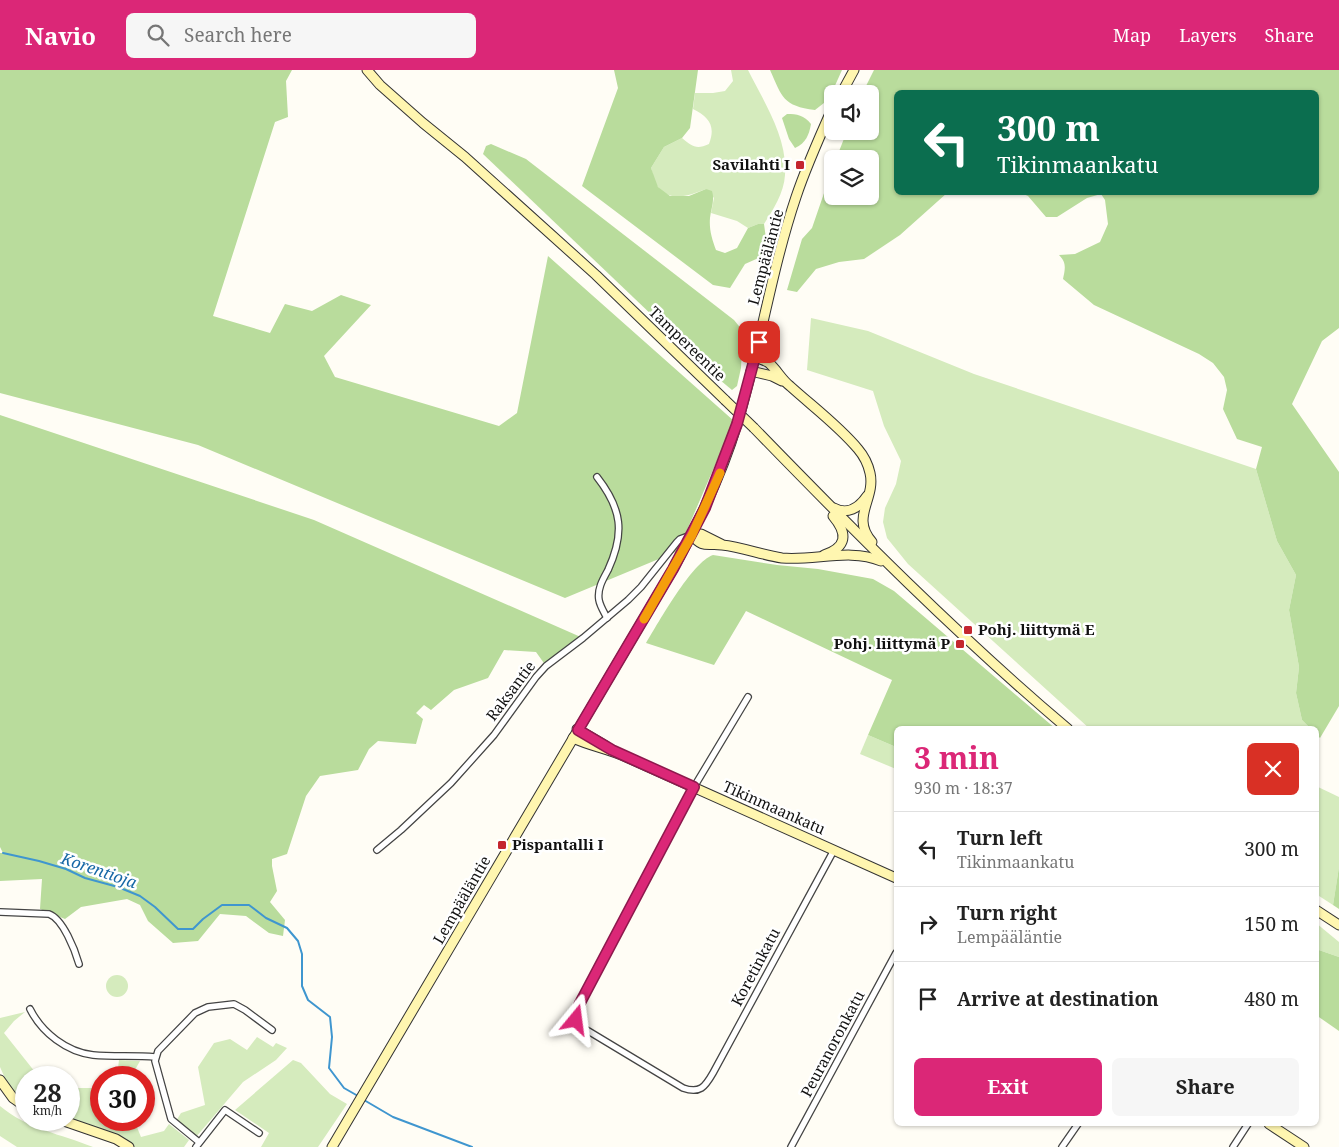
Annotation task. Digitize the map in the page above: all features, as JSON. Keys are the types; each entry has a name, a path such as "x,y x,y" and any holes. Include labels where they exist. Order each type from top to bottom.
{"main road":[{"name":"Tampereentie","path":"367,70 380,86 465,156 596,275 754,428 895,572 966,639 1065,726"},
{"path":"845,85 854,70"},
{"name":"Lempääläntie","path":"327,1147 360,1098 692,535 722,467 737,424 752,371 777,264 796,197 824,128"},
{"path":"755,357 769,363 787,384 851,441 863,456 871,475 863,516 864,530 895,572"},
{"path":"752,371 772,376 787,384"},
{"path":"806,482 819,502 837,522 843,534 841,544 833,552 812,558"},
{"path":"827,504 840,511 851,510 858,506 869,492"},
{"path":"692,535 698,543 708,545 722,544 767,556 812,558 863,555 886,563"},
{"name":"Tikinmaankatu","path":"575,734 894,877"},
{"path":"1319,912 1339,925"},
{"path":"0,1080 15,1099"},
{"name":"Lempääläntie","path":"332,1147 345,1122"},
{"path":"1272,1126 1304,1147"},
{"path":"80,1127 129,1147"}],"street":[{"path":"596,477 615,504 620,532 616,550 599,589 599,599 607,618"},
{"name":"Raksantie","path":"377,850 451,783 494,735 546,666 628,600 677,542 692,535"},
{"path":"694,787 748,697"},
{"name":"Koretinkatu","path":"694,787 576,1014 576,1020 586,1030 683,1088 696,1090 707,1083 834,850"},
{"path":"0,912 49,914 54,916 77,955 79,964"},
{"name":"Peuranoronkatu","path":"791,1147 894,958"},
{"path":"259,1133 225,1110 197,1145 171,1119 155,1057 158,1051 195,1014 208,1007 234,1004 272,1030"},
{"path":"30,1009 34,1017 58,1042 83,1053 155,1057"},
{"path":"1062,1147 1077,1126"},
{"path":"1232,1147 1247,1126"}],"green space":[{"path":"0,70 292,70 286,81 288,117 275,122 213,316 270,333 285,304 312,311 341,295 371,305 324,356 335,377 499,426 517,413 548,256 734,421 678,551 565,598 198,445 0,393"},
{"path":"614,70 698,70 690,128 682,138 664,147 651,168 658,187 670,196 689,196 706,189 712,191 713,201 710,227 716,250 725,253 737,248 748,228 764,224 767,246 763,256 745,264 730,288 713,285 582,186 618,88"},
{"path":"731,70 748,70 774,121 783,147 785,161 784,182 774,207 764,224 748,228 737,221 711,213 714,198 706,189 681,196 668,195 663,192 656,183 651,168 664,147 682,138 694,146 701,147 709,144 712,132 710,123 703,115 693,109 695,93 725,91 733,81"},
{"path":"770,70 842,70 835,85 824,85 824,103 815,110 790,103 785,99"},
{"path":"874,70 1339,70 1339,328 1322,341 1292,404 1339,472 1339,706 1320,738 1319,726 1308,726 1302,720 1296,693 1299,667 1289,610 1296,575 1277,541 1256,469 1262,447 1237,439 1223,409 1227,390 1224,377 1213,363 1199,354 1094,305 1063,279 1064,263 1059,255 1075,254 1100,242 1108,224 1105,200 1102,195 1319,195 1319,90 894,90 894,195 945,195 900,235 864,259 839,262 816,269 797,292 787,290 802,239 812,228 824,193 824,205 879,205 879,150 840,150 843,140 879,140 879,85 866,85"},
{"path":"787,114 800,116 811,124 802,144 795,148 789,139 782,118"},
{"path":"491,144 526,159 734,320 743,331 741,368 737,386 732,390 720,380 483,154 486,146"},
{"path":"1026,195 1098,195 1087,198 1057,217 1046,217"},
{"path":"811,318 868,331 974,374 1256,469 1277,541 1296,575 1289,610 1299,667 1296,693 1302,720 1308,726 1087,726 908,564 887,538 883,522 885,508 896,484 901,461 884,426 873,391 807,370"},
{"path":"0,415 314,520 583,638 546,666 536,652 504,650 488,678 454,690 431,710 424,705 416,713 423,719 416,744 378,741 369,749 358,770 320,776 306,796 287,854 272,859 277,891 270,902 285,920 283,936 269,933 246,916 220,914 198,941 173,943 148,921 140,905 127,899 81,907 65,919 40,909 42,879 0,881 0,853 3,853 0,847"},
{"path":"713,555 818,569 873,579 894,591 1052,726 894,726 894,746 868,735 892,680 746,611 714,665 646,643 686,580 705,560"},
{"path":"868,735 894,746 894,768 860,754"},
{"path":"1319,787 1339,797 1339,867 1333,905 1319,896"},
{"path":"1339,867 1339,909 1333,905"},
{"path":"1319,925 1339,942 1339,957 1319,950"},
{"path":"1319,950 1339,957 1339,1031 1319,1017"},
{"path":"117,975 125,978 128,986 125,994 117,997 109,994 106,986 109,978"},
{"path":"25,1012 4,1033 30,1066 15,1066 15,1092 8,1085 0,1067 0,1018"},
{"path":"257,1037 273,1047 276,1043 287,1048 276,1060 243,1082 196,1137 176,1121 181,1113 205,1105 198,1067 214,1043 230,1039 247,1050"},
{"path":"119,1060 140,1061 137,1066 118,1066"},
{"path":"293,1060 301,1063 330,1094 347,1104 318,1147 261,1147 269,1133 235,1110"},
{"path":"80,1088 90,1088 90,1125 80,1121"},
{"path":"0,1106 15,1117 15,1131 48,1131 93,1147 17,1147 0,1136"},
{"path":"169,1124 189,1140 184,1147 134,1147 124,1139 104,1131 139,1131 141,1137 164,1131"}],"waterway":[{"name":"Korentioja","path":"3,853 66,869 85,878 118,887 140,896 155,907 178,929 193,929 222,905 249,905 266,918 287,928 298,941 302,954 302,986 308,1000 330,1017 332,1037 329,1068 344,1088 358,1096"},
{"name":"Korentioja","path":"364,1100 393,1117 472,1147"}],"slow traffic":[{"path":"644,619 692,535 720,473"}],"place":[{"name":"Savilahti I","path":"800,165"},
{"name":"Pohj. liittymä E","path":"968,630"},
{"name":"Pohj. liittymä P","path":"960,644"},
{"name":"Pispantalli I","path":"502,845"}],"route":[{"path":"576,1020 579,1005 694,787 612,750 578,730 673,569 705,508 737,424 759,342"}]}
